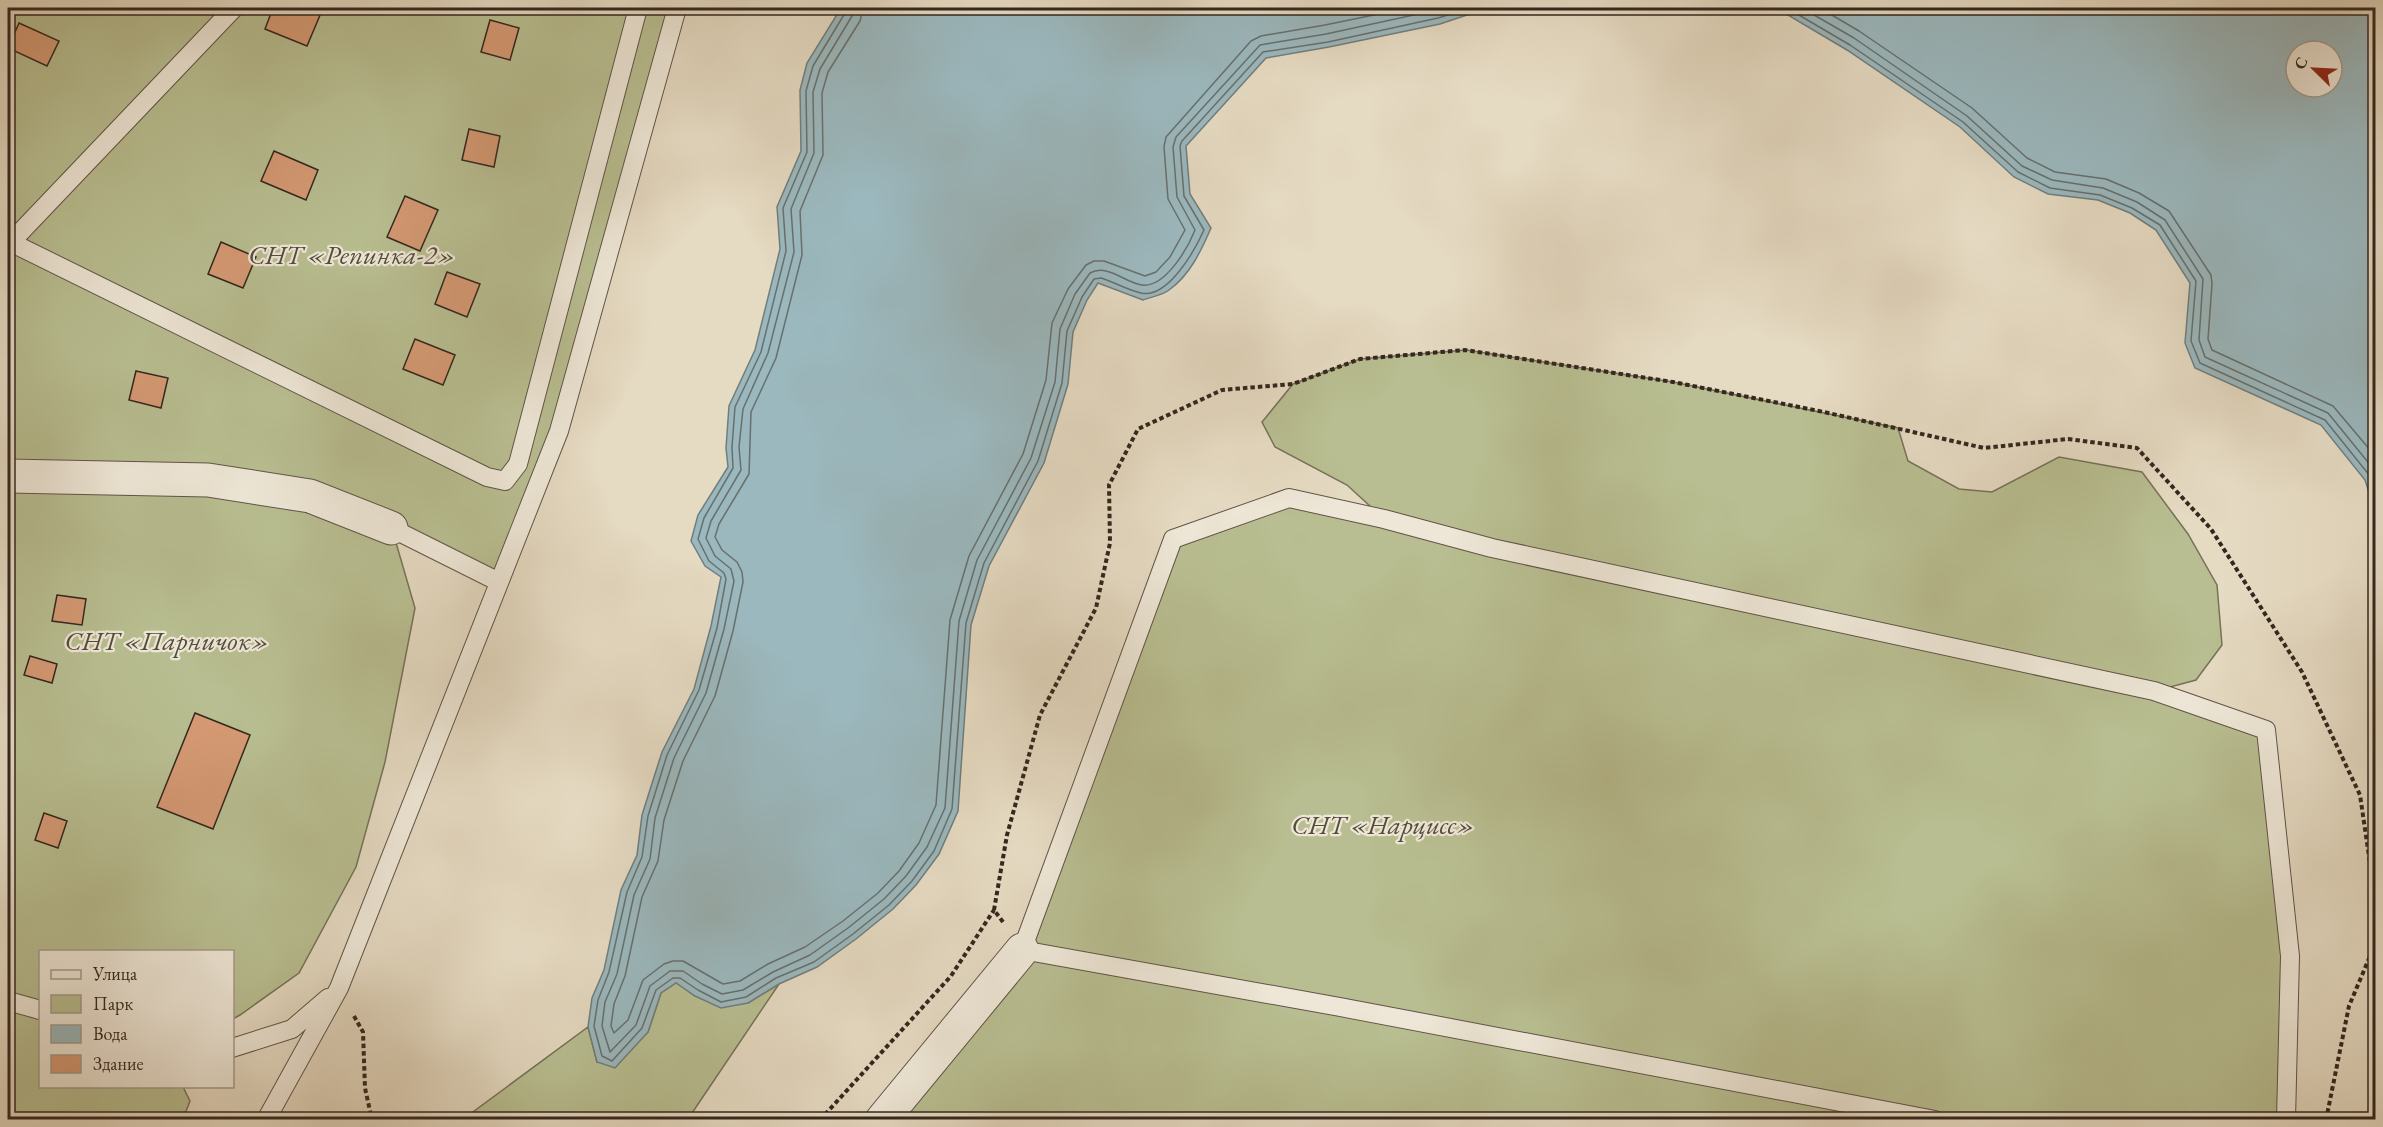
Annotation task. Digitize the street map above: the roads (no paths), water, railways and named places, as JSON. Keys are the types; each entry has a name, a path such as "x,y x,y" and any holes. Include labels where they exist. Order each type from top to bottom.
{"street":[{"path":"8,476 208,480 310,496 391,528"},
{"path":"882,1119 1022,951"}],"lane":[{"path":"234,8 9,242 487,477 505,481 518,464 638,8"},
{"path":"266,1119 339,988 559,431 677,8"},
{"path":"1935,1119 1351,1009 1022,951 1173,539 1289,498 1384,519 1492,548 2154,691 2266,730 2290,956 2286,1119"},
{"path":"391,528 500,582"},
{"path":"234,1047 292,1029 339,988"},
{"path":"8,1001 39,1010"}],"water":[{"path":"841,8 1488,8 1440,24 1266,58 1186,146 1190,194 1211,228 1189,270 1169,290 1143,300 1098,283 1087,300 1073,332 1068,384 1044,463 989,566 971,625 958,811 939,854 916,885 893,909 856,939 817,967 779,984 748,1003 721,1008 695,996 676,983 661,993 648,1032 615,1068 597,1062 588,1027 592,998 604,970 621,890 637,855 642,815 662,752 694,689 711,626 721,577 705,566 691,541 698,515 728,467 726,448 729,406 755,350 780,249 777,207 801,151 800,90 807,63"},
{"path":"1776,8 2375,8 2375,511 2365,480 2321,425 2195,368 2185,343 2190,283 2156,230 2130,213 2098,200 2048,194 2014,177 1960,127 1847,50"}],"park label":[{"name":"СНТ «Репинка-2»","path":"352,254"},
{"name":"СНТ «Парничок»","path":"167,640"},
{"name":"СНТ «Нарцисс»","path":"1383,824"}]}
